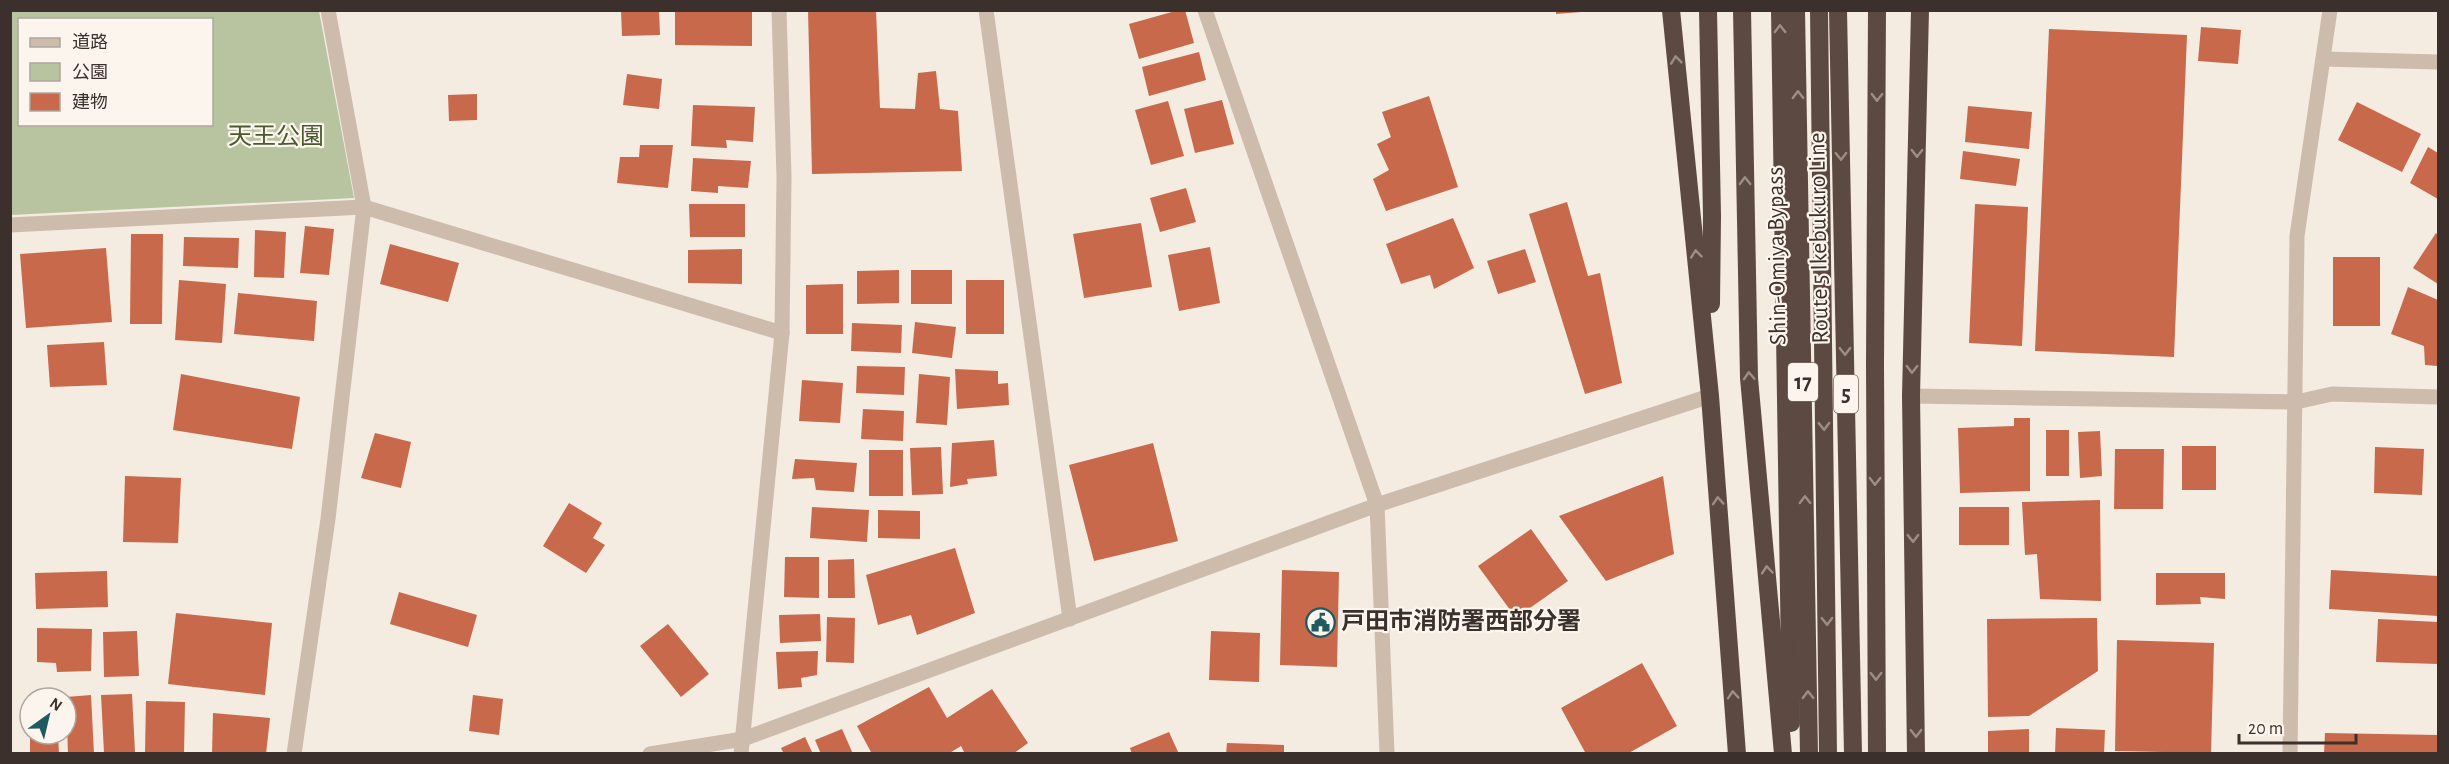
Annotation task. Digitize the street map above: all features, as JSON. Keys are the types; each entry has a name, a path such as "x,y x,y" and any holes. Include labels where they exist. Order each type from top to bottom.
{"highway":[{"path":"1671,10 1710,396 1737,753"},
{"path":"1708,10 1712,216 1710,396"},
{"path":"1742,10 1749,378 1783,753"},
{"name":"Route 5 Ikebukuro Line","path":"1780,10 1792,753"},
{"name":"Shin-Omiya Bypass","path":"1796,10 1809,753"},
{"name":"Shin-Omiya Bypass","path":"1819,10 1828,753"},
{"name":"Route 5 Ikebukuro Line","path":"1838,10 1853,753"},
{"path":"1877,10 1875,352 1877,753"},
{"path":"1916,753 1911,396 1920,10"}],"street":[{"path":"294,753 328,519 364,207 328,10"},
{"path":"742,746 782,333 784,177 779,10"},
{"path":"986,10 1070,619"},
{"path":"1205,10 1377,505 1387,753"},
{"path":"2290,753 2297,236 2330,10"},
{"path":"2323,59 2439,62"},
{"path":"10,225 364,207 782,333"},
{"path":"1911,396 2296,402 2332,394 2439,397"},
{"path":"650,753 742,746 1070,619 1377,505 1710,396"}],"green space":[{"name":"天王公園","path":"11,10 319,11 354,198 11,215"}],"building":[{"path":"621,10 659,10 660,35 622,36"},
{"path":"675,10 752,10 752,46 675,45"},
{"path":"808,10 876,10 880,108 915,109 918,73 936,71 940,109 958,111 962,171 812,174"},
{"path":"1185,10 1194,43 1139,59 1129,24"},
{"path":"1556,10 1581,10 1581,12 1556,14"},
{"path":"2201,27 2241,30 2238,64 2198,61"},
{"path":"2049,29 2187,35 2174,357 2035,351"},
{"path":"1199,52 1206,80 1149,96 1142,67"},
{"path":"627,74 662,79 659,109 623,105"},
{"path":"477,94 477,120 449,121 448,95"},
{"path":"1429,96 1458,187 1386,211 1373,179 1389,170 1377,144 1391,137 1382,112"},
{"path":"1222,100 1234,144 1195,153 1184,109"},
{"path":"1168,101 1184,156 1151,165 1135,110"},
{"path":"2357,102 2421,134 2402,172 2338,140"},
{"path":"693,105 755,107 753,142 726,140 727,148 691,146"},
{"path":"1968,106 2032,112 2029,149 1965,142"},
{"path":"640,145 673,145 668,188 617,183 620,157 639,157"},
{"path":"2428,147 2438,153 2438,199 2410,183"},
{"path":"1963,151 2020,159 2016,186 1960,179"},
{"path":"693,158 751,161 748,188 718,186 718,193 691,191"},
{"path":"1186,188 1196,222 1160,232 1150,198"},
{"path":"1567,202 1588,276 1600,273 1622,383 1585,394 1529,214"},
{"path":"689,204 745,204 745,237 690,237"},
{"path":"1975,204 2028,207 2022,346 1969,343"},
{"path":"1453,218 1474,268 1434,289 1430,275 1401,284 1386,244"},
{"path":"1141,223 1152,287 1084,298 1073,234"},
{"path":"305,226 334,229 329,275 300,273"},
{"path":"255,230 286,232 284,278 254,277"},
{"path":"2436,233 2438,235 2438,284 2413,268"},
{"path":"131,234 163,234 162,324 130,324"},
{"path":"184,237 239,238 238,268 183,266"},
{"path":"390,244 459,263 448,302 380,284"},
{"path":"1210,247 1220,303 1179,311 1168,255"},
{"path":"106,248 112,322 26,328 20,254"},
{"path":"742,249 742,284 688,283 688,250"},
{"path":"1525,249 1536,282 1498,294 1487,261"},
{"path":"2333,257 2380,257 2380,326 2333,326"},
{"path":"899,270 899,303 857,304 857,271"},
{"path":"911,270 952,270 952,304 911,304"},
{"path":"179,280 226,284 222,343 175,340"},
{"path":"966,280 1004,280 1004,334 966,334"},
{"path":"843,284 843,334 806,334 806,285"},
{"path":"2408,287 2438,300 2438,366 2425,365 2424,346 2391,334"},
{"path":"238,293 317,301 314,341 234,334"},
{"path":"915,322 956,327 952,358 912,353"},
{"path":"852,323 902,325 901,353 851,351"},
{"path":"104,342 107,385 50,387 47,345"},
{"path":"857,366 905,367 904,395 856,393"},
{"path":"955,369 998,371 998,384 1008,383 1009,405 957,409"},
{"path":"181,374 300,397 292,449 173,430"},
{"path":"919,374 950,377 947,425 916,423"},
{"path":"802,380 843,383 840,423 799,421"},
{"path":"863,409 904,411 903,441 861,439"},
{"path":"2014,418 2030,418 2030,491 1960,493 1958,428 2014,426"},
{"path":"2046,430 2069,430 2069,476 2046,476"},
{"path":"2100,431 2102,476 2080,478 2078,432"},
{"path":"375,433 411,442 401,488 361,478"},
{"path":"994,440 997,476 967,479 968,484 950,487 952,443"},
{"path":"1153,443 1178,541 1094,561 1069,465"},
{"path":"2182,446 2216,446 2216,490 2182,490"},
{"path":"941,447 943,494 912,495 910,448"},
{"path":"2375,447 2424,449 2422,495 2374,493"},
{"path":"2115,449 2164,449 2163,509 2114,509"},
{"path":"869,450 903,450 903,496 869,496"},
{"path":"795,459 857,463 854,492 816,490 814,478 792,479"},
{"path":"125,476 181,478 178,543 123,542"},
{"path":"1663,476 1674,554 1606,581 1559,516"},
{"path":"2100,500 2101,601 2040,599 2037,554 2025,555 2022,502"},
{"path":"569,503 602,523 593,538 605,545 586,573 543,546"},
{"path":"812,507 869,510 867,542 810,538"},
{"path":"1959,507 2009,507 2009,545 1959,545"},
{"path":"878,510 920,511 920,539 878,538"},
{"path":"1531,529 1568,581 1516,618 1478,566"},
{"path":"955,548 975,613 917,635 911,615 878,625 866,575"},
{"path":"785,557 819,557 819,598 784,597"},
{"path":"854,559 855,598 828,598 828,560"},
{"path":"1282,570 1339,572 1337,667 1280,665"},
{"path":"2331,570 2438,576 2438,616 2329,609"},
{"path":"107,571 108,607 36,609 35,573"},
{"path":"2156,573 2225,573 2225,599 2200,597 2201,604 2156,605"},
{"path":"399,592 477,615 468,647 390,624"},
{"path":"176,613 272,623 265,695 168,684"},
{"path":"820,614 821,641 780,643 779,615"},
{"path":"827,617 855,618 854,663 826,662"},
{"path":"2097,618 2098,671 2029,716 1988,717 1987,619"},
{"path":"2378,619 2438,622 2438,664 2376,662"},
{"path":"668,624 709,674 681,697 640,646"},
{"path":"37,628 92,629 91,671 57,672 56,663 37,662"},
{"path":"137,631 139,676 104,677 103,632"},
{"path":"1211,631 1260,633 1259,682 1209,680"},
{"path":"2117,640 2214,643 2211,753 2115,751"},
{"path":"818,651 817,675 801,678 802,687 778,689 776,652"},
{"path":"1642,663 1677,726 1627,754 1586,754 1561,708"},
{"path":"929,687 947,718 992,689 1028,743 1013,754 965,754 961,746 948,754 872,754 857,726"},
{"path":"132,694 135,752 104,753 101,695"},
{"path":"91,695 94,754 68,754 68,746 78,746 78,696"},
{"path":"473,695 503,699 499,735 469,731"},
{"path":"146,701 185,702 184,754 145,752"},
{"path":"213,713 270,718 266,754 212,754"},
{"path":"2056,728 2105,730 2104,754 2055,754"},
{"path":"842,729 853,754 821,754 815,740"},
{"path":"2029,729 2029,754 1988,754 1988,731"},
{"path":"1169,732 1179,754 1132,754 1130,748"},
{"path":"2325,733 2438,735 2438,754 2324,754"},
{"path":"805,737 813,754 784,754 781,748"},
{"path":"1227,743 1284,745 1284,754 1226,754"},
{"path":"30,746 59,746 59,754 30,754"}],"place":[{"name":"戸田市消防署西部分署","path":"1320,622"}]}
